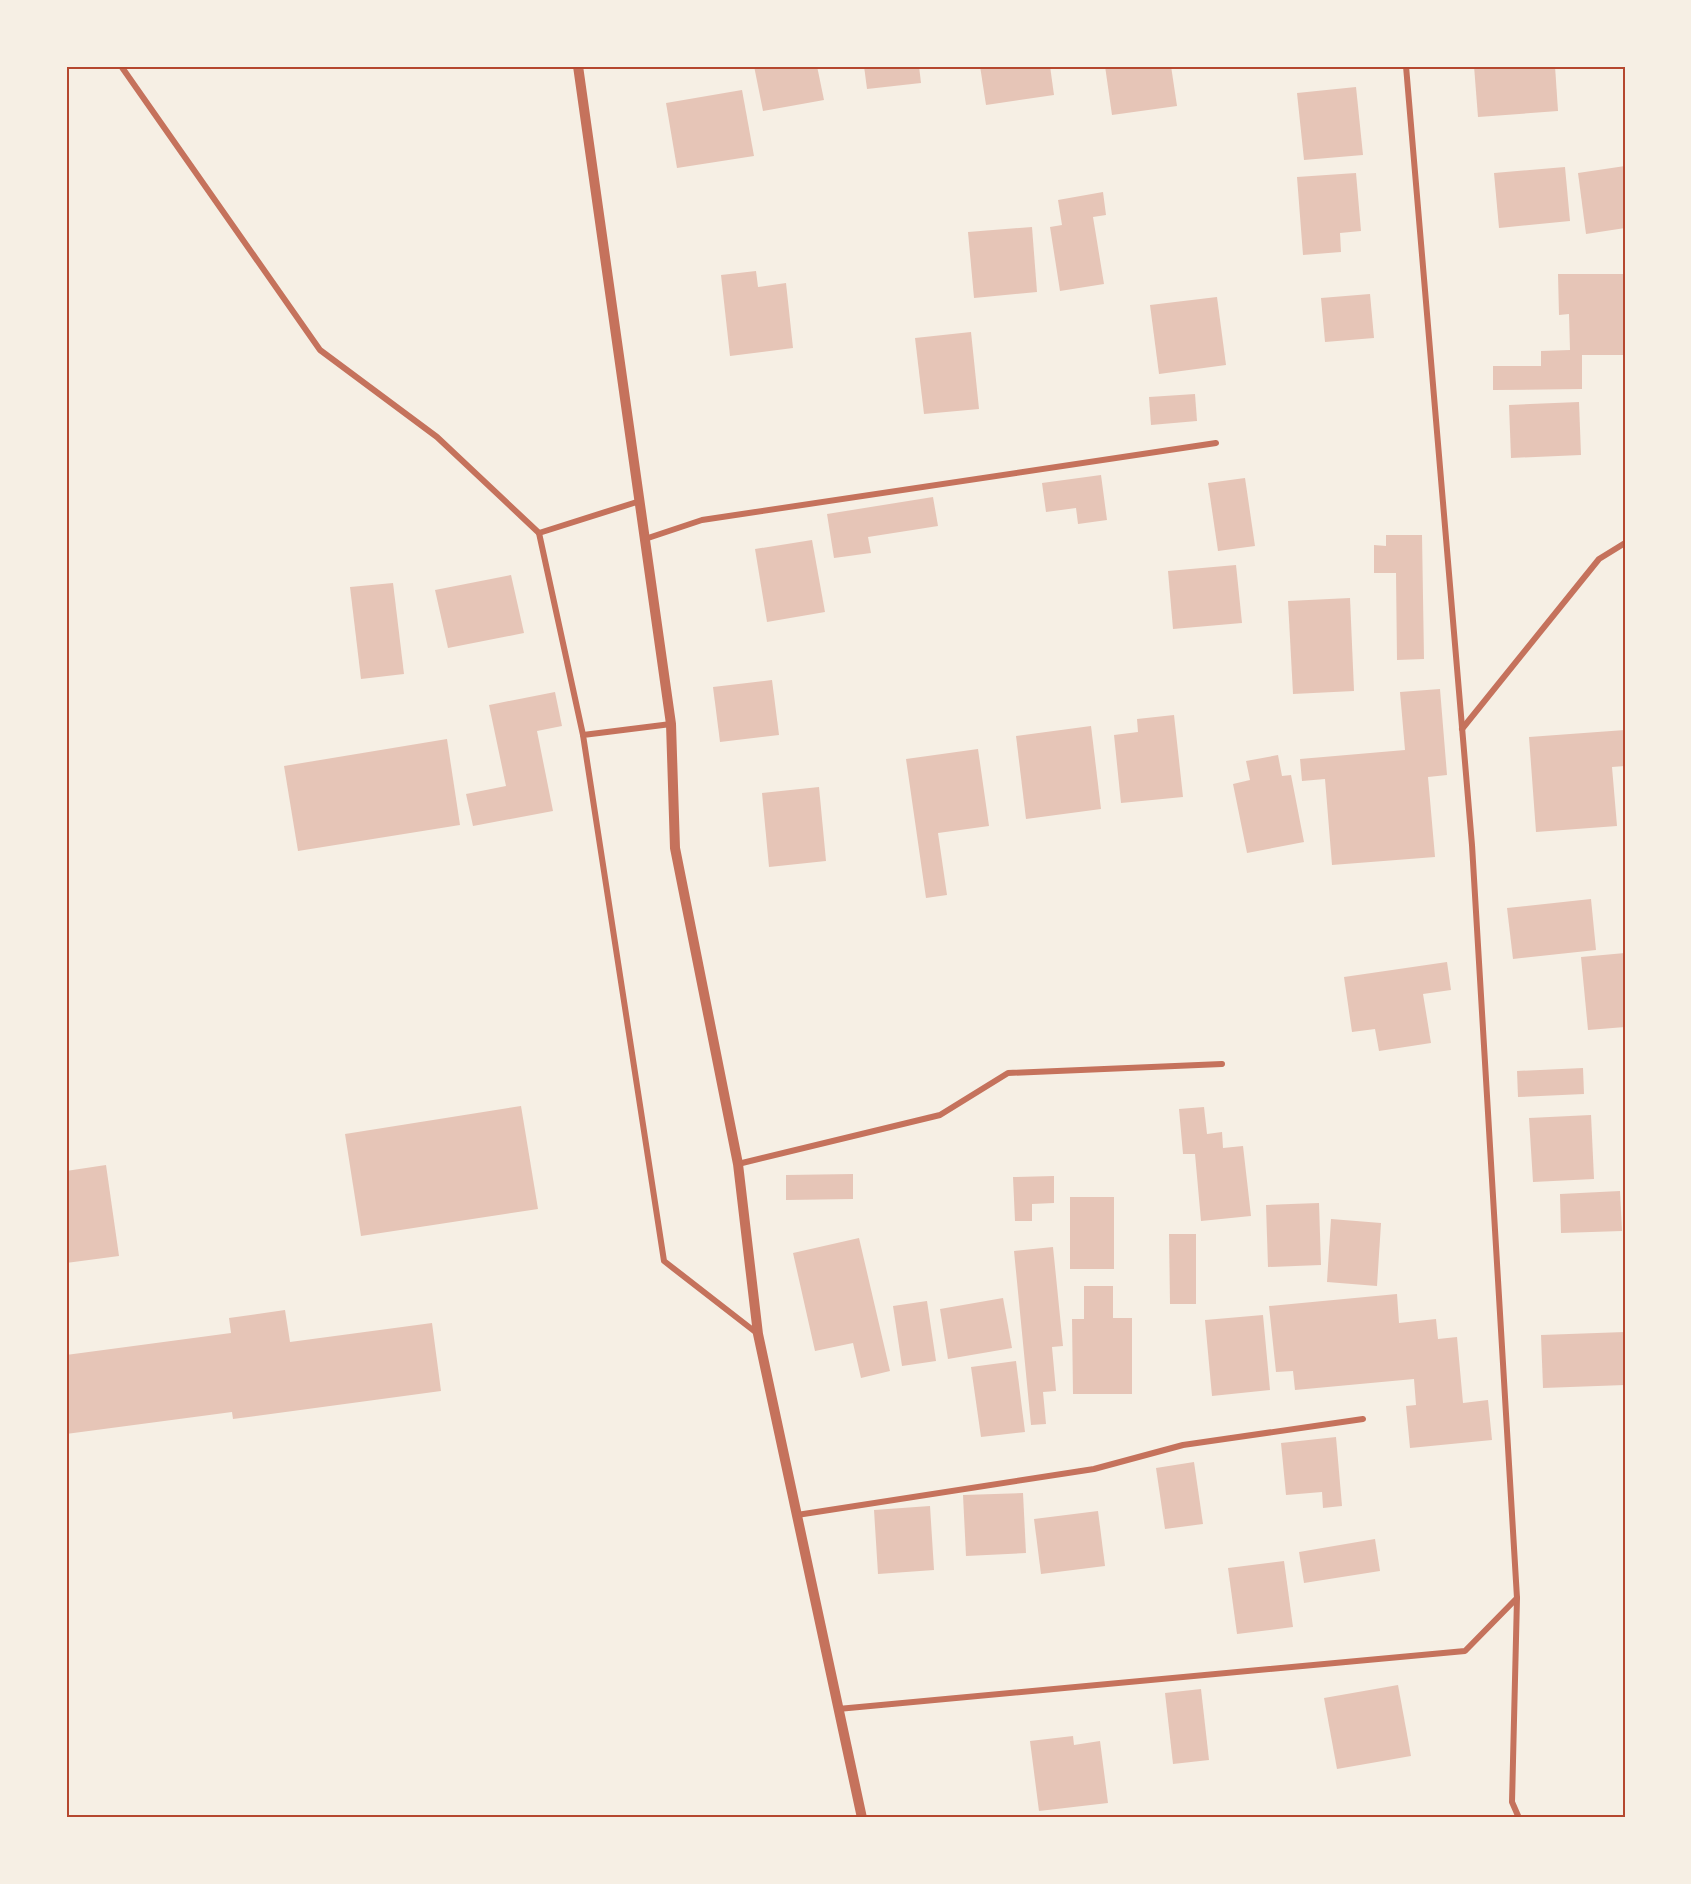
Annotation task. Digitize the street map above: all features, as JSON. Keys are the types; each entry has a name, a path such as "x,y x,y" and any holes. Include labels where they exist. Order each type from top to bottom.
{"street":[{"path":"121,66 320,350 437,437 539,533 583,735 664,1261 758,1334"},
{"path":"578,66 671,724 675,848 738,1164 758,1334 862,1818"},
{"path":"1406,66 1472,845 1517,1598 1512,1802 1519,1818"},
{"path":"645,539 702,520 1216,443"},
{"path":"539,533 639,501"},
{"path":"1462,729 1599,559 1625,543"},
{"path":"583,735 671,724"},
{"path":"738,1164 940,1115 1008,1073 1222,1064"},
{"path":"797,1515 1094,1469 1183,1445 1363,1419"},
{"path":"838,1709 1465,1651 1517,1598"}],"building":[{"path":"754,66 817,66 824,100 763,111"},
{"path":"864,66 919,66 921,83 867,89"},
{"path":"980,66 1050,66 1054,95 986,105"},
{"path":"1105,66 1171,66 1177,106 1112,115"},
{"path":"1474,66 1555,66 1558,111 1478,117"},
{"path":"1356,87 1363,155 1304,160 1297,93"},
{"path":"742,90 754,156 677,168 666,103"},
{"path":"1625,166 1625,228 1586,234 1578,173"},
{"path":"1565,167 1570,221 1499,228 1494,173"},
{"path":"1356,173 1361,231 1340,233 1341,252 1303,255 1297,177"},
{"path":"1103,192 1106,215 1093,217 1104,284 1060,291 1050,227 1062,225 1058,200"},
{"path":"1032,227 1037,292 974,298 968,232"},
{"path":"756,271 758,287 786,283 793,348 730,356 721,275"},
{"path":"1558,274 1625,274 1625,355 1582,355 1582,389 1493,390 1493,366 1541,366 1541,351 1570,350 1569,314 1559,315"},
{"path":"1370,294 1374,338 1325,342 1321,298"},
{"path":"1217,297 1226,365 1159,374 1150,305"},
{"path":"971,332 979,409 924,414 915,338"},
{"path":"1195,394 1197,421 1151,425 1149,397"},
{"path":"1579,402 1581,455 1511,458 1509,405"},
{"path":"1101,475 1107,520 1078,524 1076,508 1046,512 1042,483"},
{"path":"1245,478 1255,546 1218,551 1208,483"},
{"path":"933,497 938,526 868,537 871,553 834,558 827,514"},
{"path":"1386,535 1422,535 1424,659 1397,660 1396,573 1374,573 1374,545 1386,546"},
{"path":"812,540 825,612 767,622 755,549"},
{"path":"1236,565 1242,623 1173,629 1168,571"},
{"path":"511,575 524,633 448,648 435,590"},
{"path":"393,583 404,674 361,679 350,587"},
{"path":"1350,598 1354,691 1293,694 1288,601"},
{"path":"772,680 779,735 720,742 713,687"},
{"path":"1440,689 1447,775 1428,777 1435,857 1332,865 1325,779 1302,781 1300,759 1405,750 1400,692"},
{"path":"555,692 562,726 537,731 553,811 473,826 466,794 506,786 489,705"},
{"path":"1174,715 1183,797 1121,803 1114,735 1138,732 1137,719"},
{"path":"1091,726 1101,809 1026,819 1016,736"},
{"path":"1625,730 1625,766 1612,767 1617,826 1536,832 1529,737"},
{"path":"447,739 460,825 298,851 284,766"},
{"path":"978,749 989,826 938,833 947,895 926,898 906,759"},
{"path":"1278,755 1282,776 1291,775 1304,842 1247,853 1233,784 1250,780 1246,761"},
{"path":"819,787 826,861 769,867 762,793"},
{"path":"1591,899 1596,950 1513,959 1507,908"},
{"path":"1625,953 1625,1027 1588,1030 1581,957"},
{"path":"1447,962 1451,990 1423,994 1431,1043 1379,1051 1375,1029 1352,1032 1344,977"},
{"path":"1583,1068 1584,1094 1518,1097 1517,1071"},
{"path":"521,1106 538,1209 361,1236 345,1134"},
{"path":"1204,1107 1207,1134 1222,1132 1223,1148 1243,1146 1251,1216 1201,1221 1195,1154 1183,1154 1179,1109"},
{"path":"1591,1115 1594,1179 1533,1182 1529,1118"},
{"path":"106,1165 119,1256 66,1263 66,1171"},
{"path":"853,1174 853,1199 786,1200 786,1175"},
{"path":"1054,1176 1054,1203 1032,1204 1032,1221 1015,1221 1013,1177"},
{"path":"1620,1191 1622,1231 1561,1233 1560,1194"},
{"path":"1070,1197 1114,1197 1114,1269 1070,1269"},
{"path":"1319,1203 1321,1265 1268,1267 1266,1205"},
{"path":"1331,1219 1381,1223 1377,1286 1327,1282"},
{"path":"1169,1234 1196,1234 1196,1304 1170,1304"},
{"path":"859,1238 890,1371 861,1378 853,1343 815,1351 793,1253"},
{"path":"1053,1247 1063,1346 1052,1347 1056,1391 1043,1392 1046,1424 1031,1425 1014,1251"},
{"path":"1084,1286 1113,1286 1113,1318 1132,1318 1132,1394 1073,1394 1072,1319 1084,1319"},
{"path":"1397,1294 1399,1323 1436,1319 1438,1339 1457,1337 1463,1403 1488,1400 1492,1440 1410,1448 1406,1406 1416,1405 1414,1379 1295,1390 1293,1371 1276,1372 1269,1306"},
{"path":"1003,1298 1012,1348 948,1359 940,1309"},
{"path":"927,1301 936,1361 902,1366 893,1306"},
{"path":"285,1310 290,1342 432,1323 441,1391 233,1419 232,1412 66,1434 66,1355 231,1333 229,1318"},
{"path":"1263,1315 1270,1390 1212,1396 1205,1320"},
{"path":"1625,1332 1625,1385 1543,1388 1541,1335"},
{"path":"1016,1361 1025,1432 981,1437 971,1367"},
{"path":"1336,1437 1342,1506 1323,1508 1322,1492 1286,1495 1281,1443"},
{"path":"1194,1462 1203,1524 1165,1529 1156,1468"},
{"path":"1023,1493 1026,1553 966,1556 963,1495"},
{"path":"930,1506 934,1570 878,1574 874,1510"},
{"path":"1098,1511 1105,1566 1041,1574 1034,1519"},
{"path":"1375,1539 1380,1571 1304,1583 1299,1552"},
{"path":"1284,1561 1293,1627 1237,1634 1228,1568"},
{"path":"1398,1685 1411,1756 1337,1769 1324,1698"},
{"path":"1201,1689 1209,1760 1173,1764 1165,1693"},
{"path":"1073,1736 1074,1745 1100,1741 1108,1803 1039,1811 1030,1741"}]}
